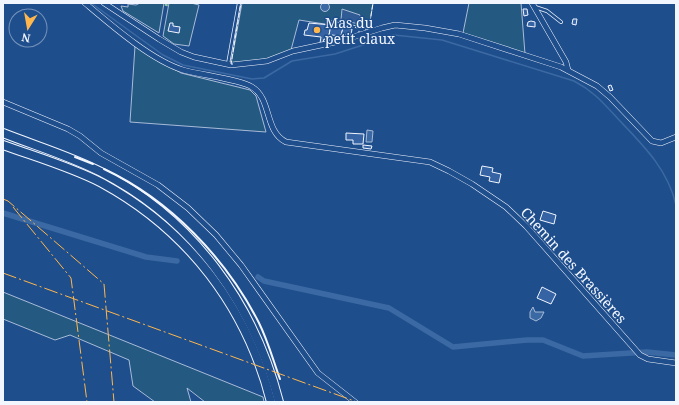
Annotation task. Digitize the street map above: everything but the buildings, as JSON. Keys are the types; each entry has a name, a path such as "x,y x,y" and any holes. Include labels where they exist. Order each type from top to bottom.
{"highway":[{"path":"4,133 101,172 140,196 165,214 212,261 237,297 261,344 270,380 271,402"},
{"path":"3,145 80,173 101,183 131,200 177,237 210,274 239,317 270,380 279,402"}],"street":[{"name":"Chemin des Brassières","path":"84,3 134,43 171,65 182,70 252,87 261,97 275,134 286,142 419,160 444,168 472,184 506,208 526,226 638,353 648,359 676,363"},
{"path":"104,3 159,40 194,58 228,64 250,64 267,61 293,51 340,41 395,25 425,28 458,34 568,70 597,86 610,97 652,141 661,143 676,137"},
{"path":"533,5 566,62 568,70"},
{"path":"3,102 74,132 101,154 158,185 188,208 216,235 241,265 318,373 355,402"}],"lane":[{"path":"228,64 239,4 234,3"},
{"path":"533,5 547,11 561,22"}],"shaded area":[{"path":"140,3 164,3 159,33 123,11 121,6 128,7 128,4 136,5"},
{"path":"169,3 191,3 199,5 189,46 174,44 163,36"},
{"path":"242,3 373,3 369,28 367,30 362,27 332,21 331,25 299,20 291,50 267,59 231,64"},
{"path":"323,3 327,3 329,7 327,11 323,11 321,9 321,5"},
{"path":"469,3 521,3 525,54 463,33"},
{"path":"342,9 360,15 359,24 341,20"},
{"path":"135,46 181,73 250,90 256,96 266,132 130,122"},
{"path":"367,130 373,131 372,142 366,142"},
{"path":"3,292 263,397 264,402 205,402 187,388 191,402 155,402 133,386 129,360 70,335 55,340 3,319"},
{"path":"533,307 535,312 544,312 541,318 536,321 530,318 530,312"}],"waterway":[{"path":"91,3 163,55 183,65 252,79 264,78 292,61 335,54 394,35 442,40 574,81 599,99 646,149 654,159 667,181 676,205"},
{"path":"3,213 146,257 177,261"},
{"path":"258,277 264,281 389,308 453,347 527,340 543,340 583,356 647,352 676,355"}],"fence":[{"path":"233,64 231,64 241,3"},
{"path":"331,25 331,21 362,27 367,30 369,28 373,3"},
{"path":"343,28 343,26 359,28 359,32"}],"wall":[{"path":"75,157 93,164"},
{"path":"104,169 128,182 173,214 194,233 213,254 246,299 259,323 280,379"}],"power":[{"path":"3,199 8,201 104,284 114,402"},
{"path":"13,207 71,278 87,402"},
{"path":"3,273 357,402"}],"place":[{"name":"Mas du petit claux","path":"317,30"}]}
